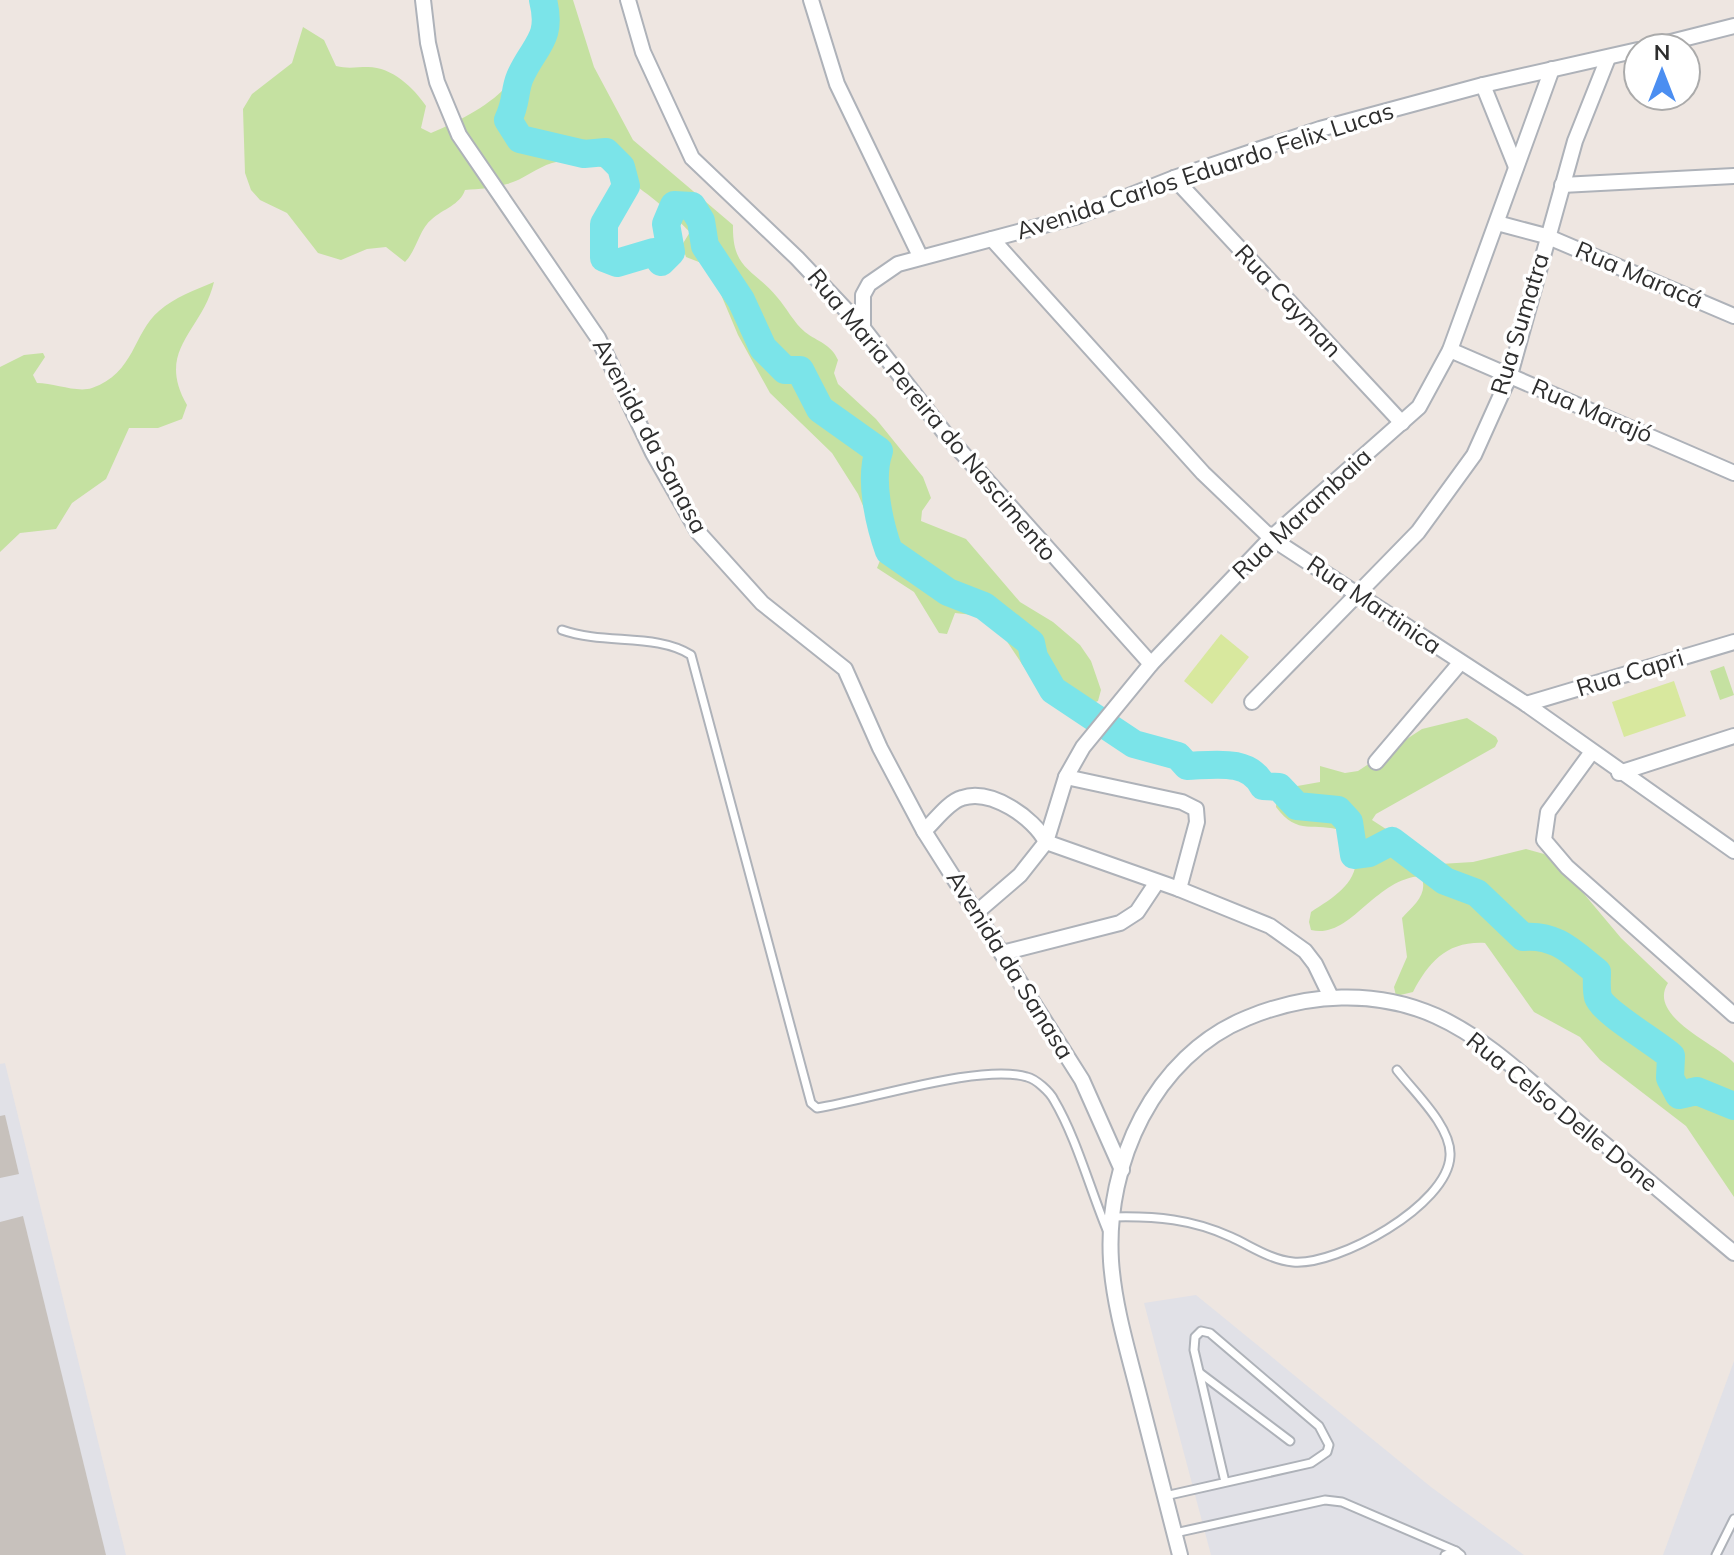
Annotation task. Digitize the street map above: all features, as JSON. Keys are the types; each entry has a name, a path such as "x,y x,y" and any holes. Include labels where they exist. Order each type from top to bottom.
{"street":[{"name":"Avenida da Sanasa","path":"423,0 437,82 459,135 598,338 653,453 698,532 762,603 845,669 880,748 924,831 1082,1080 1122,1170"},
{"name":"Rua Maria Pereira do Nascimento","path":"628,0 643,52 692,158 797,258 863,328 1009,508 1151,664"},
{"path":"811,0 837,84 920,256"},
{"path":"1702,34 1734,26"},
{"name":"Avenida Carlos Eduardo Felix Lucas","path":"863,328 863,295 869,284 898,264 920,256 1078,216 1174,178 1320,129 1483,85 1622,54"},
{"name":"Rua Sumatra","path":"1252,702 1418,532 1474,455 1510,375 1546,236 1590,97 1608,58"},
{"name":"Rua Marambaia","path":"977,912 1020,875 1046,842 1066,777 1083,747 1127,690 1271,538 1419,407 1450,350 1552,69"},
{"path":"1483,85 1516,167"},
{"path":"1562,185 1734,176"},
{"name":"Rua Cayman","path":"1174,178 1402,423"},
{"name":"Rua Maracá","path":"1497,223 1546,236 1734,316"},
{"name":"Rua Martinica","path":"992,239 1203,473 1271,538 1526,704 1619,773 1734,851"},
{"name":"Rua Marajó","path":"1450,350 1734,473"},
{"name":"Rua Capri","path":"1526,704 1734,642"},
{"path":"1376,762 1460,663"},
{"path":"1619,773 1734,736"},
{"path":"1591,753 1548,812 1544,840 1567,867 1734,1015"},
{"path":"1066,777 1182,802 1196,809 1197,822 1179,889"},
{"path":"924,831 956,801 976,797 1027,818 1040,830 1046,842 1179,889 1288,936 1315,964 1331,997"},
{"path":"1002,953 1120,923 1137,912 1157,882"},
{"name":"Rua Celso Delle Done","path":"1180,1555 1119,1317 1110,1240 1122,1170 1140,1119 1178,1063 1202,1042 1268,1009 1331,997 1386,1001 1412,1007 1467,1033 1515,1069 1734,1253"}],"lane":[{"path":"562,630 614,642 666,643 691,655 811,1103 817,1108 844,1104 950,1080 1010,1074 1030,1077 1053,1098 1110,1240"},
{"path":"1113,1217 1177,1218 1292,1262 1322,1261 1366,1244 1412,1211 1443,1179 1451,1158 1449,1143 1439,1125 1397,1070"},
{"path":"1165,1496 1311,1463 1327,1452 1327,1435 1205,1331 1195,1337 1225,1482"},
{"path":"1200,1373 1290,1441"},
{"path":"1175,1533 1325,1500 1342,1502 1459,1553"},
{"path":"1716,1555 1734,1519"},
{"path":"1445,1555 1459,1553"}],"shaded area":[{"path":"5,1063 126,1555 0,1555 0,1064"},
{"path":"1196,1295 1431,1487 1524,1555 1211,1555 1144,1303"},
{"path":"1734,1361 1734,1555 1663,1555"}],"green space":[{"path":"531,0 573,0 594,67 633,140 733,225 740,260 777,297 801,328 832,350 838,360 834,373 838,384 876,419 923,477 931,498 922,511 921,521 966,539 1020,602 1053,622 1080,645 1091,661 1101,690 1098,701 1081,709 1059,698 1024,667 1002,634 973,615 955,613 947,634 939,633 914,592 877,568 883,553 858,494 832,453 770,393 738,335 709,266 686,257 682,245 690,232 627,180 589,163 570,160 546,165 507,184 465,190 455,203 428,223 405,262 386,247 367,249 341,260 318,253 287,213 260,200 251,190 245,173 243,109 252,94 292,63 303,27 324,40 336,66 377,68 402,80 426,106 421,128 431,133 493,99 521,68 533,26"},
{"path":"214,282 178,355 178,386 187,405 182,419 158,428 129,428 106,479 72,503 56,529 20,533 0,552 0,367 24,355 43,353 45,357 33,375 37,383 92,388 117,373 150,320 159,311 178,298"},
{"path":"1221,634 1249,657 1212,704 1184,681"},
{"path":"1724,666 1734,695 1720,700 1710,671"},
{"path":"1674,681 1686,716 1624,737 1612,702"},
{"path":"1467,718 1496,737 1495,747 1376,814 1372,820 1440,864 1473,862 1526,849 1544,854 1569,876 1621,938 1668,983 1664,995 1675,1019 1734,1063 1734,1197 1686,1126 1600,1060 1580,1037 1534,1012 1485,943 1472,943 1450,950 1433,963 1413,992 1396,996 1394,987 1407,957 1402,918 1422,894 1421,876 1389,887 1338,926 1325,931 1311,930 1311,912 1346,886 1351,877 1355,868 1354,845 1350,836 1343,831 1292,822 1276,807 1277,795 1286,788 1320,782 1320,766 1345,773 1358,771 1422,729"}],"building":[{"path":"5,1115 19,1174 0,1178 0,1116"},
{"path":"23,1216 106,1555 0,1555 0,1222"}],"waterway":[{"path":"543,0 544,34 520,77 508,120 520,139 584,154 606,152 621,167 626,186 604,224 604,258 617,263 654,252 661,262 671,252 666,224 674,205 692,206 701,221 705,246 741,300 763,348 785,370 800,370 820,409 879,451 875,488 889,551 948,592 984,606 1031,643 1034,657 1053,690 1134,744 1178,756 1187,766 1240,767 1257,777 1263,786 1279,787 1297,806 1338,810 1349,822 1354,855 1369,853 1392,841 1445,881 1477,893 1523,937 1545,938 1571,951 1597,972 1597,994 1602,1003 1671,1056 1670,1078 1679,1095 1697,1091 1734,1106"}]}
